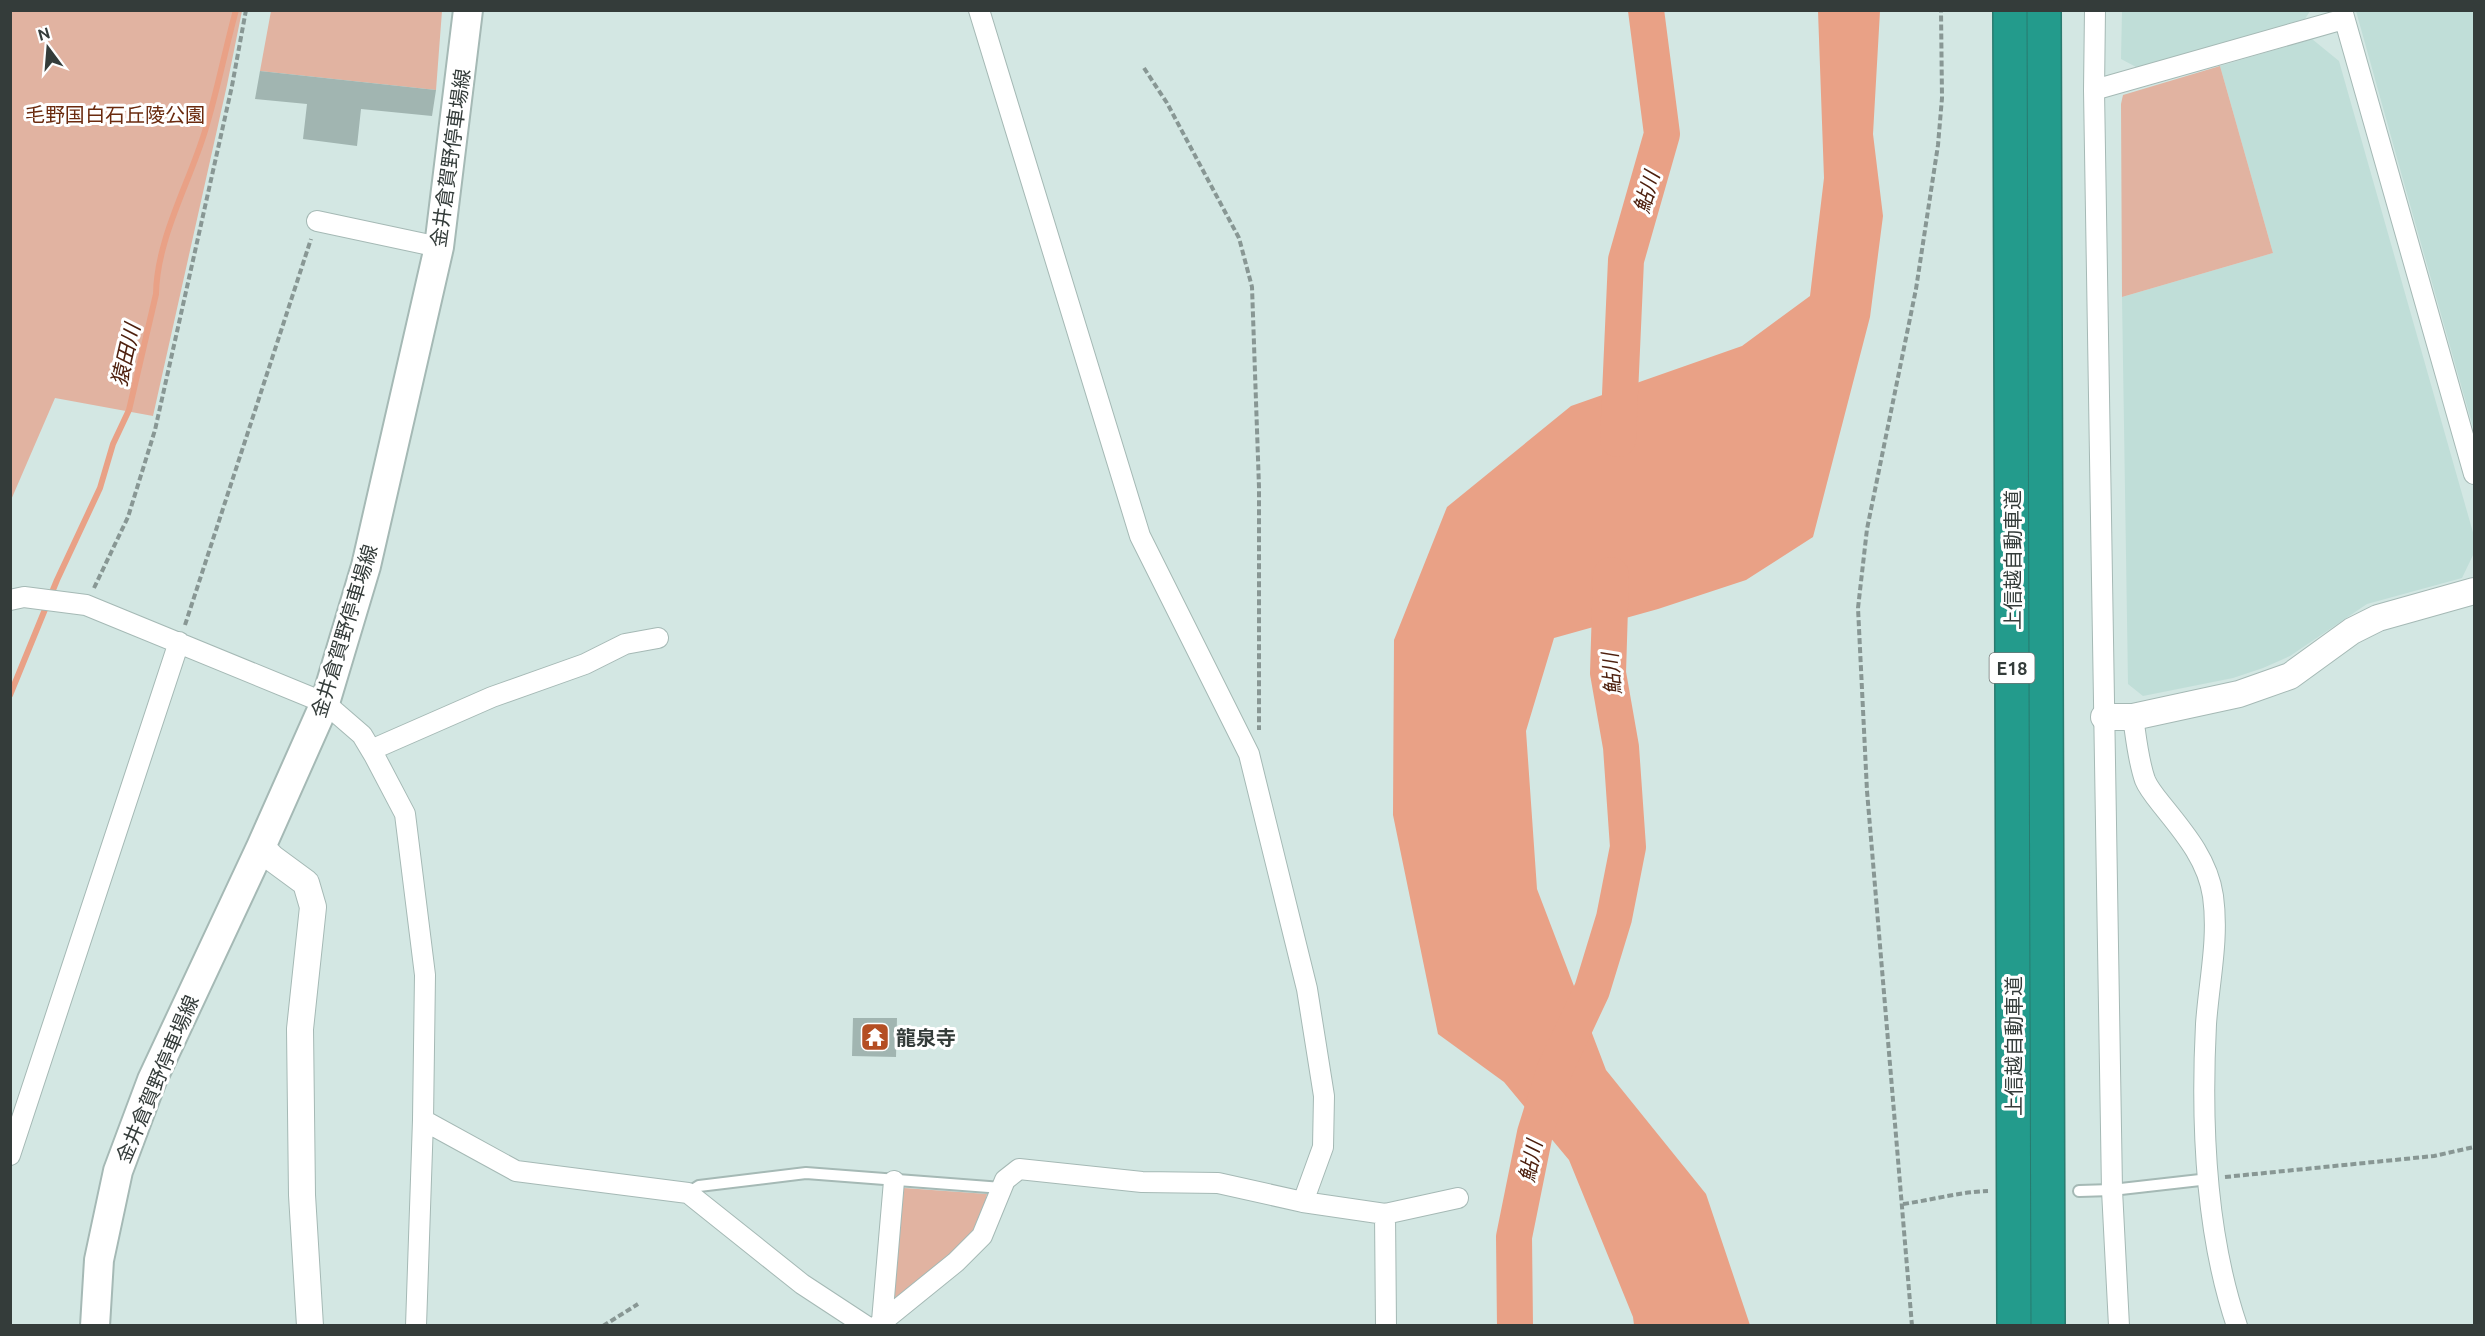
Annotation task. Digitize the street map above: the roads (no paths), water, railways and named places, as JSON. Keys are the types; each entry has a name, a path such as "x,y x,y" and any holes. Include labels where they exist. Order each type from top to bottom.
{"highway":[{"name":"上信越自動車道","path":"2010,10 2014,1326"},
{"name":"上信越自動車道","path":"2044,10 2048,1326"}],"main road":[{"name":"金井倉賀野停車場線","path":"96,1326 99,1260 118,1171 152,1080 261,847 325,703 366,566 439,247 468,10"}],"street":[{"path":"979,10 1140,536 1249,754 1308,989 1324,1096 1323,1147 1303,1202"},
{"path":"2095,10 2094,90 2112,1190 2119,1326"},
{"path":"2094,90 2343,15 2475,474"},
{"path":"317,221 439,247"},
{"path":"2104,717 2133,717 2239,694 2290,676 2352,631 2379,618 2475,591"},
{"path":"10,600 24,597 86,605 179,642 325,703 362,735 371,750 405,814 424,975 423,1120 416,1326"},
{"path":"371,750 492,697 585,664 625,644 658,638"},
{"path":"10,1155 179,642"},
{"path":"2133,717 2145,781 2192,843 2207,872 2213,896 2215,934 2206,1022 2204,1127 2218,1256 2226,1293 2237,1326"},
{"path":"261,847 306,883 313,907 300,1029 302,1195 310,1326"},
{"path":"423,1120 516,1171 688,1193 802,1284 875,1324"},
{"path":"875,1324 956,1262 982,1236 1005,1180 1019,1169 1142,1182 1218,1183 1303,1202 1385,1214 1458,1198"},
{"path":"875,1324 894,1181"},
{"path":"1385,1214 1386,1326"}],"lane":[{"path":"688,1193 699,1186 806,1173 1002,1188"},
{"path":"2079,1191 2112,1190 2209,1179"}],"waterway":[{"name":"猿田川","path":"10,695 57,580 100,488 113,444 129,410 156,294 162,252 205,131 236,10"},
{"name":"鮎川","path":"1618,439 1626,260 1662,134 1646,10"},
{"name":"鮎川","path":"1515,1326 1514,1237 1535,1133 1555,1069 1592,990 1614,918 1628,847 1621,747 1608,673 1611,575"}],"place":[{"name":"龍泉寺","path":"875,1037"}],"park label":[{"name":"毛野国白石丘陵公園","path":"115,114"}]}
